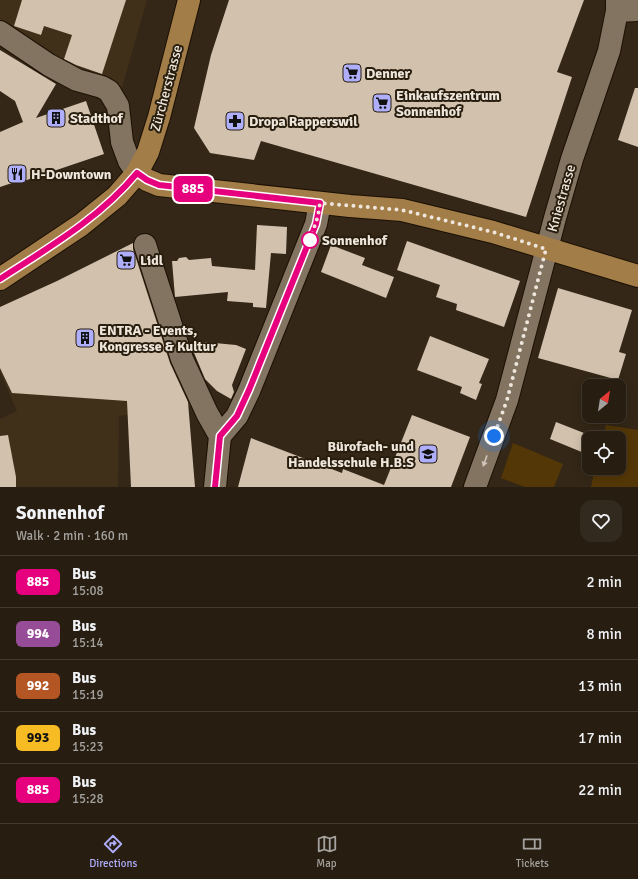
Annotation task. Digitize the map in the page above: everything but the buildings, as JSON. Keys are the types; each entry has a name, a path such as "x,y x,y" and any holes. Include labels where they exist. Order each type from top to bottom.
{"main road":[{"name":"Zürcherstrasse","path":"0,279 81,225 117,196 137,173 148,152 159,117 189,0"},
{"path":"137,173 147,180 159,185 320,203 402,210 493,232 638,276"}],"street":[{"path":"617,5 638,10"},
{"name":"Kniestrasse","path":"475,487 507,400 546,249 572,159 608,51 617,5"},
{"path":"0,32 49,65 77,80 102,86 109,91 118,106 122,142 129,161 137,173"},
{"path":"215,487 220,436 237,416 249,390 316,224 320,203"},
{"path":"145,245 182,359 207,413 220,436"}],"shaded area":[{"path":"0,0 147,0 121,91 0,28"},
{"name":"ENTRA - Events, Kongresse & Kultur","path":"138,241 192,406 119,416 118,487 0,487 0,419 17,411 0,372 0,307"},
{"path":"606,425 638,430 638,487 591,487 594,475 626,475 626,431 605,431"},
{"path":"513,443 563,464 554,487 525,487 501,478"}],"bus line":[{"name":"885","path":"0,279 81,225 117,196 137,173 147,180 159,185 320,203 316,224 249,390 237,416 220,436 215,487"}],"place":[{"name":"Denner","path":"352,73"},
{"name":"Einkaufszentrum Sonnenhof","path":"382,103"},
{"name":"Stadthof","path":"56,118"},
{"name":"Dropa Rapperswil","path":"235,121"},
{"name":"H-Downtown","path":"17,174"},
{"name":"Sonnenhof","path":"310,240"},
{"name":"Lidl","path":"126,260"},
{"name":"ENTRA - Events, Kongresse & Kultur","path":"85,338"},
{"name":"Bürofach- und Handelsschule H.B.S","path":"428,454"}],"route":[{"path":"310,240 318,216 320,203 402,210 493,232 546,249 507,400 494,436"}]}
